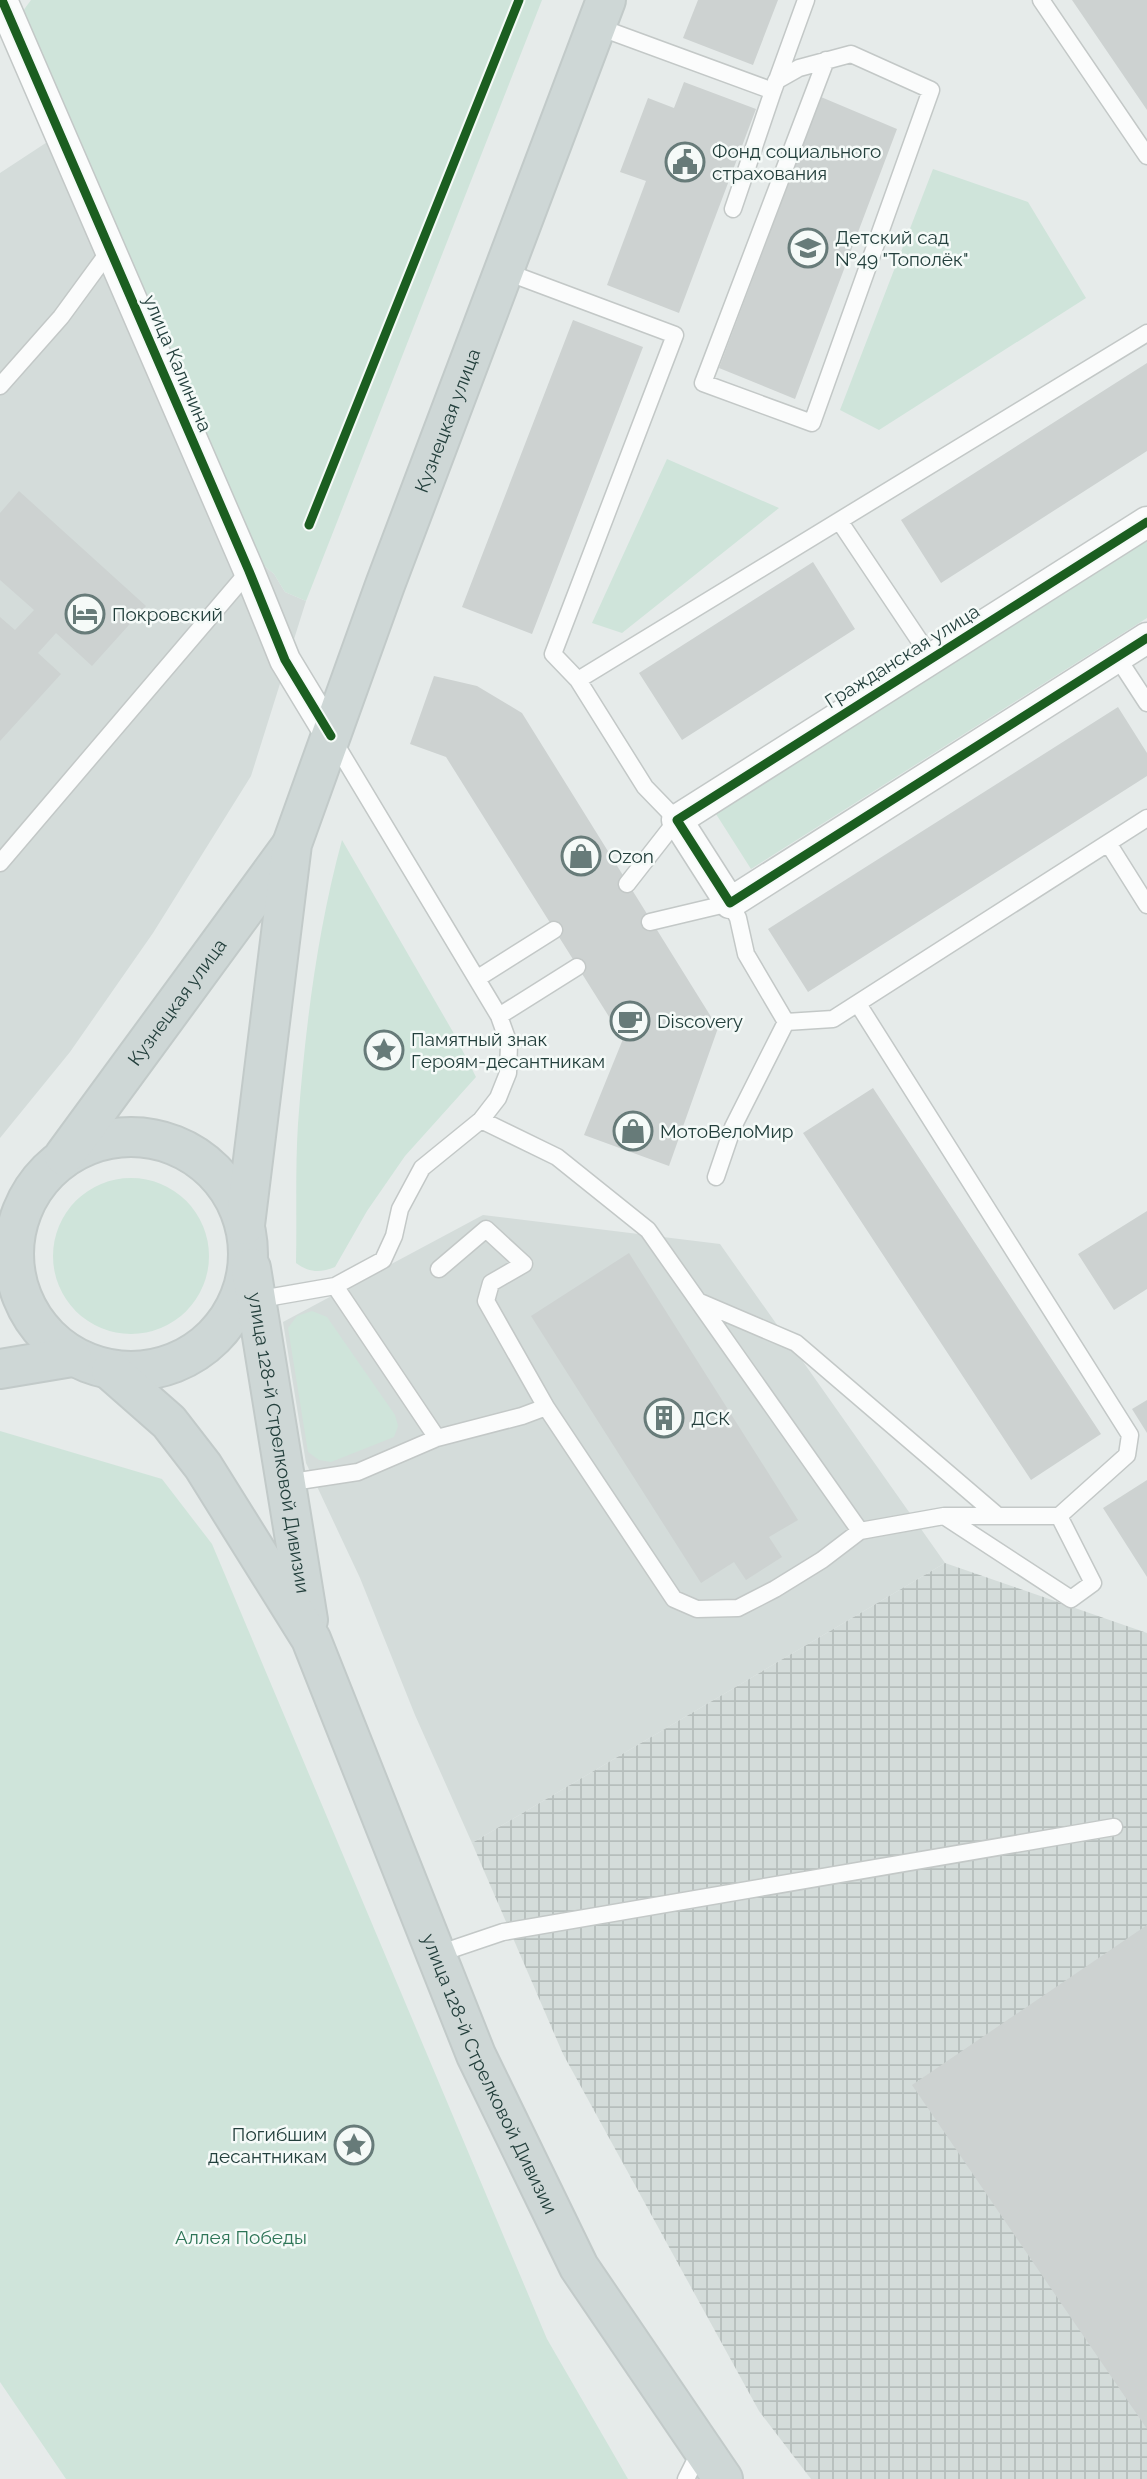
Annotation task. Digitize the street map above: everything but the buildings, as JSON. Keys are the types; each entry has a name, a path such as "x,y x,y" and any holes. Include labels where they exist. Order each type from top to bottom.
{"main road":[{"name":"Кузнецкая улица","path":"246,1236 292,844 385,585 601,13"},
{"name":"Кузнецкая улица","path":"61,1159 292,844"},
{"path":"0,1218 31,1191 45,1173 79,1148 99,1141 141,1137 161,1140 199,1158 214,1171 238,1205 246,1236 247,1273 240,1298 227,1321 210,1342 188,1357 164,1367 138,1372 111,1371 72,1357 50,1341 20,1296 13,1269 13,1242 19,1215 31,1191"},
{"name":"улица 128-й Стрелковой Дивизии","path":"246,1236 311,1639"},
{"path":"0,1368 72,1357"},
{"name":"улица 128-й Стрелковой Дивизии","path":"111,1371 169,1422 204,1466 311,1639 476,2055 579,2267 704,2469"}],"street":[{"name":"улица Калинина","path":"2,0 249,570 285,660 331,736"},
{"name":"Гражданская улица","path":"677,820 1147,522"},
{"path":"677,820 730,903 1147,638"}],"lane":[{"path":"733,209 806,0"},
{"path":"1041,0 1147,156"},
{"path":"601,13 774,86"},
{"path":"774,86 799,68 826,60 851,54 931,90 812,423 703,383 826,60"},
{"path":"0,386 61,317 110,250"},
{"path":"504,271 675,335 553,654 578,680 645,787 677,820 627,884"},
{"path":"578,680 1147,333"},
{"path":"840,522 931,658"},
{"path":"0,863 249,570"},
{"path":"1117,657 1147,704"},
{"path":"255,1300 335,1286 383,1260 394,1236 400,1209 422,1168 481,1120 498,1098 508,1073 509,1044 499,1016 331,736"},
{"path":"786,1022 833,1019 1147,818"},
{"path":"1108,843 1147,905"},
{"path":"650,922 730,903 737,918 746,954 786,1022"},
{"path":"478,978 554,930"},
{"path":"499,1016 577,967"},
{"path":"439,1269 486,1229 524,1264 491,1283 486,1301 546,1407 674,1599 697,1609 738,1608 822,1560 860,1531 944,1516 1059,1516 1127,1455 1130,1435 858,1004"},
{"path":"716,1177 733,1127 786,1022"},
{"path":"481,1120 557,1157 648,1230 860,1531"},
{"path":"335,1286 437,1438"},
{"path":"698,1301 796,1343 998,1516"},
{"path":"286,1483 358,1472 437,1438 546,1407"},
{"path":"944,1516 1071,1599 1093,1583 1059,1516"},
{"path":"435,1955 503,1932 1114,1827"}],"shaded area":[{"path":"61,133 256,559 274,574 285,592 306,601 251,776 153,933 70,1052 0,1138 0,173"},
{"path":"483,1215 720,1244 945,1563 472,1843 415,1715 360,1578 306,1463 283,1322"},
{"path":"945,1563 1147,1633 1147,2479 811,2479 759,2411 563,2054 472,1843"}],"green space":[{"path":"31,0 542,0 306,601 285,592 274,574 256,559 12,26"},
{"path":"933,169 1028,202 1086,298 879,430 840,410"},
{"path":"667,459 779,508 622,633 592,623"},
{"path":"1147,541 1147,618 751,869 716,814"},
{"path":"342,840 453,1032 476,1077 405,1156 367,1211 335,1267 315,1271 296,1263 298,1124 313,981"},
{"path":"131,1178 161,1184 186,1201 203,1226 209,1256 203,1286 186,1311 161,1328 131,1334 101,1328 76,1311 59,1286 53,1256 59,1226 76,1201 101,1184"},
{"path":"312,1311 327,1317 395,1415 398,1426 394,1437 331,1462 319,1460 308,1452 288,1328 297,1316"},
{"name":"Аллея Победы","path":"0,1431 162,1479 212,1544 547,2339 628,2479 66,2479 0,2382"}],"cycle path":[{"path":"2,0 285,660 331,736"},
{"path":"309,525 519,0"},
{"path":"1147,522 677,820 730,903 1147,638"}],"place":[{"name":"Фонд социального страхования","path":"685,162"},
{"name":"Детский сад №49 \"Тополёк\"","path":"808,248"},
{"name":"Покровский","path":"85,614"},
{"name":"Ozon","path":"581,856"},
{"name":"Discovery","path":"630,1021"},
{"name":"Памятный знак Героям-десантникам","path":"384,1050"},
{"name":"МотоВелоМир","path":"633,1131"},
{"name":"ДСК","path":"664,1418"},
{"name":"Погибшим десантникам","path":"354,2145"}]}
